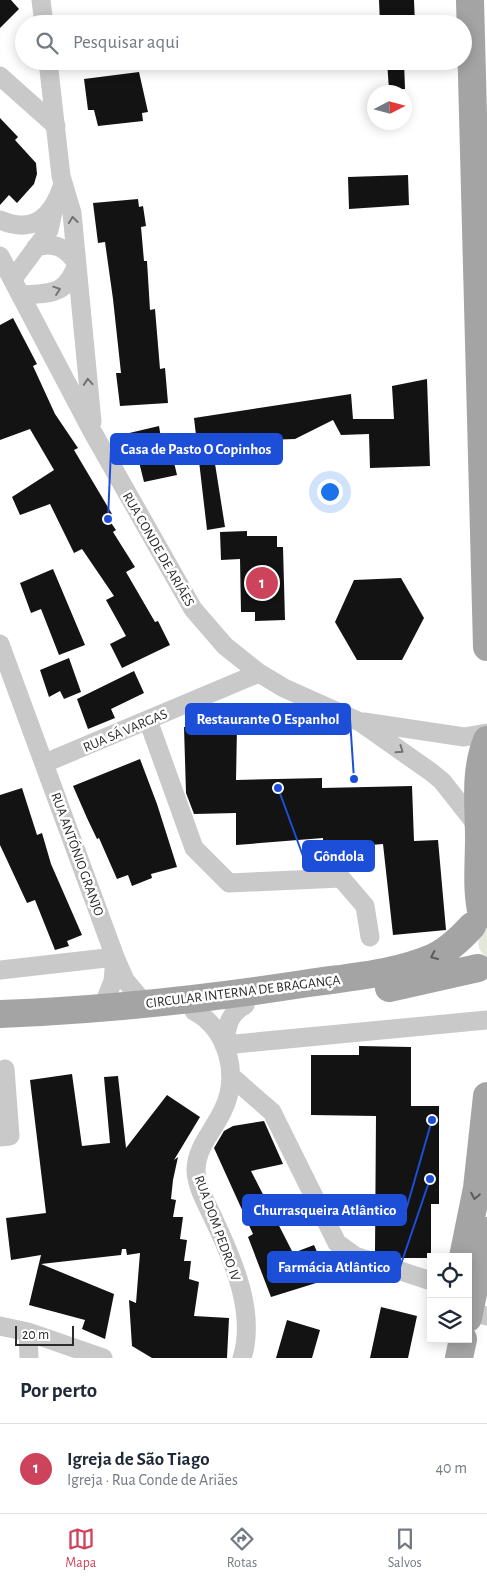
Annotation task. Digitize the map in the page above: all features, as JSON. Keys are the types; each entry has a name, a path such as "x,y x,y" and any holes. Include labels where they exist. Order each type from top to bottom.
{"main road":[{"path":"470,0 470,15"},
{"path":"472,70 487,647"},
{"path":"483,970 469,955 467,948 469,933 480,918 478,884 479,771 482,753 487,740"},
{"name":"CIRCULAR INTERNA DE BRAGANÇA","path":"0,1014 145,1004 282,987 398,969 434,956 449,948 480,918"},
{"name":"CIRCULAR INTERNA DE BRAGANÇA","path":"0,1026 64,1026 388,988 483,970"},
{"path":"472,1253 487,1096"},
{"path":"472,1259 487,1225"},
{"path":"472,1270 476,1304"},
{"path":"440,1358 443,1343"},
{"path":"458,1358 462,1343"}],"street":[{"path":"41,0 43,15"},
{"path":"49,70 64,184 72,213 92,431"},
{"path":"0,76 56,126"},
{"path":"64,184 54,207 49,230 36,248 17,287 58,291 67,286 77,264"},
{"path":"0,220 14,225 36,223 54,207"},
{"path":"36,248 50,245 60,246 70,252 77,264"},
{"name":"RUA CONDE DE ARIÃES","path":"0,256 92,431 193,608 225,646 259,672 284,688 360,722 442,782 472,818 479,837"},
{"name":"RUA ANTÓNIO GRANJO","path":"0,644 115,957 125,980 145,1004"},
{"name":"RUA SÁ VARGAS","path":"45,763 259,672"},
{"path":"148,720 194,848 229,883 341,878 365,906 370,937"},
{"name":"RUA CONDE DE ARIÃES","path":"360,722 464,737 487,734"},
{"path":"0,970 115,957 113,981 102,1008"},
{"path":"224,1045 226,1028 231,1016 235,1010 245,1005"},
{"path":"194,1010 210,1021 224,1045"},
{"path":"224,1045 487,1020"},
{"name":"RUA DOM PEDRO IV","path":"224,1045 232,1077 224,1109 201,1147 196,1169 202,1194 229,1252 239,1287 246,1322 242,1358"},
{"path":"0,1138 10,1136 5,1069"},
{"path":"232,1077 272,1112 337,1243 355,1256 427,1280"},
{"path":"1,1320 28,1332 103,1358"},
{"path":"28,1332 29,1358"}],"shaded area":[{"path":"487,927 487,958 480,951 478,942 481,934"}],"building":[{"path":"0,0 11,0 19,9 0,28"},
{"path":"379,0 414,0 415,15 380,15"},
{"path":"388,70 404,70 405,85 389,85"},
{"path":"139,72 148,112 142,113 143,121 98,126 94,110 88,110 84,79"},
{"path":"0,118 18,137 15,140 36,163 37,174 34,184 17,203 9,195 0,205"},
{"path":"408,175 409,205 349,209 348,177"},
{"path":"138,199 139,207 143,206 146,226 141,227 144,261 147,261 150,310 155,309 160,369 165,368 168,403 120,406 116,373 121,373 113,299 105,242 98,243 93,203"},
{"path":"13,318 37,364 33,366 55,414 78,448 74,450 112,514 107,517 116,530 113,532 135,567 126,572 155,622 158,621 170,645 122,668 110,644 126,636 106,600 114,596 82,549 74,553 50,504 20,515 12,497 54,470 30,429 0,440 0,325"},
{"path":"427,379 430,466 370,468 369,434 341,435 333,420 295,439 267,440 213,451 225,527 207,530 194,418 351,394 353,419 394,419 392,386"},
{"path":"159,426 161,438 168,437 177,475 144,482 138,458 132,458 125,434"},
{"path":"247,531 247,536 277,536 277,547 283,547 285,620 255,621 255,612 241,612 240,559 221,560 220,532"},
{"path":"53,569 85,645 59,655 41,609 31,613 20,583"},
{"path":"401,578 424,618 402,660 357,660 335,622 354,580"},
{"path":"69,658 81,692 64,699 60,691 49,697 40,670"},
{"path":"134,671 144,693 111,709 115,718 88,729 77,699"},
{"path":"184,727 237,727 236,780 322,778 322,788 412,786 414,841 438,840 446,930 393,935 383,844 323,849 323,838 236,845 236,813 194,814 186,793"},
{"path":"140,759 177,867 151,874 152,878 132,886 128,875 117,879 73,786"},
{"path":"22,788 37,835 42,833 51,864 82,935 67,941 69,946 55,950 35,900 27,903 0,845 0,795"},
{"path":"359,1046 411,1047 411,1106 439,1106 439,1204 431,1204 431,1253 427,1253 427,1258 397,1258 375,1251 376,1116 311,1115 311,1055 359,1055"},
{"path":"72,1074 82,1146 110,1143 104,1077 118,1076 126,1148 167,1095 200,1117 174,1160 178,1157 171,1199 176,1200 173,1217 183,1217 180,1239 187,1240 184,1261 191,1261 189,1279 199,1282 194,1316 229,1318 227,1358 152,1358 132,1346 129,1300 136,1303 140,1253 127,1255 126,1249 122,1249 121,1255 41,1264 114,1294 105,1339 82,1329 85,1320 29,1305 41,1255 11,1260 6,1218 46,1213 30,1080"},
{"path":"264,1121 283,1164 251,1171 293,1253 314,1245 329,1279 271,1297 248,1237 253,1234 214,1148 224,1131 233,1126"},
{"path":"381,1307 417,1316 408,1358 370,1358"},
{"path":"287,1320 320,1330 312,1358 276,1358"}],"place":[{"name":"Casa de Pasto O Copinhos","path":"108,519"},
{"name":"Igreja de São Tiago","path":"262,583"},
{"name":"Restaurante O Espanhol","path":"354,779"},
{"name":"Gôndola","path":"278,788"},
{"name":"Churrasqueira Atlântico","path":"432,1120"},
{"name":"Farmácia Atlântico","path":"430,1179"}]}
